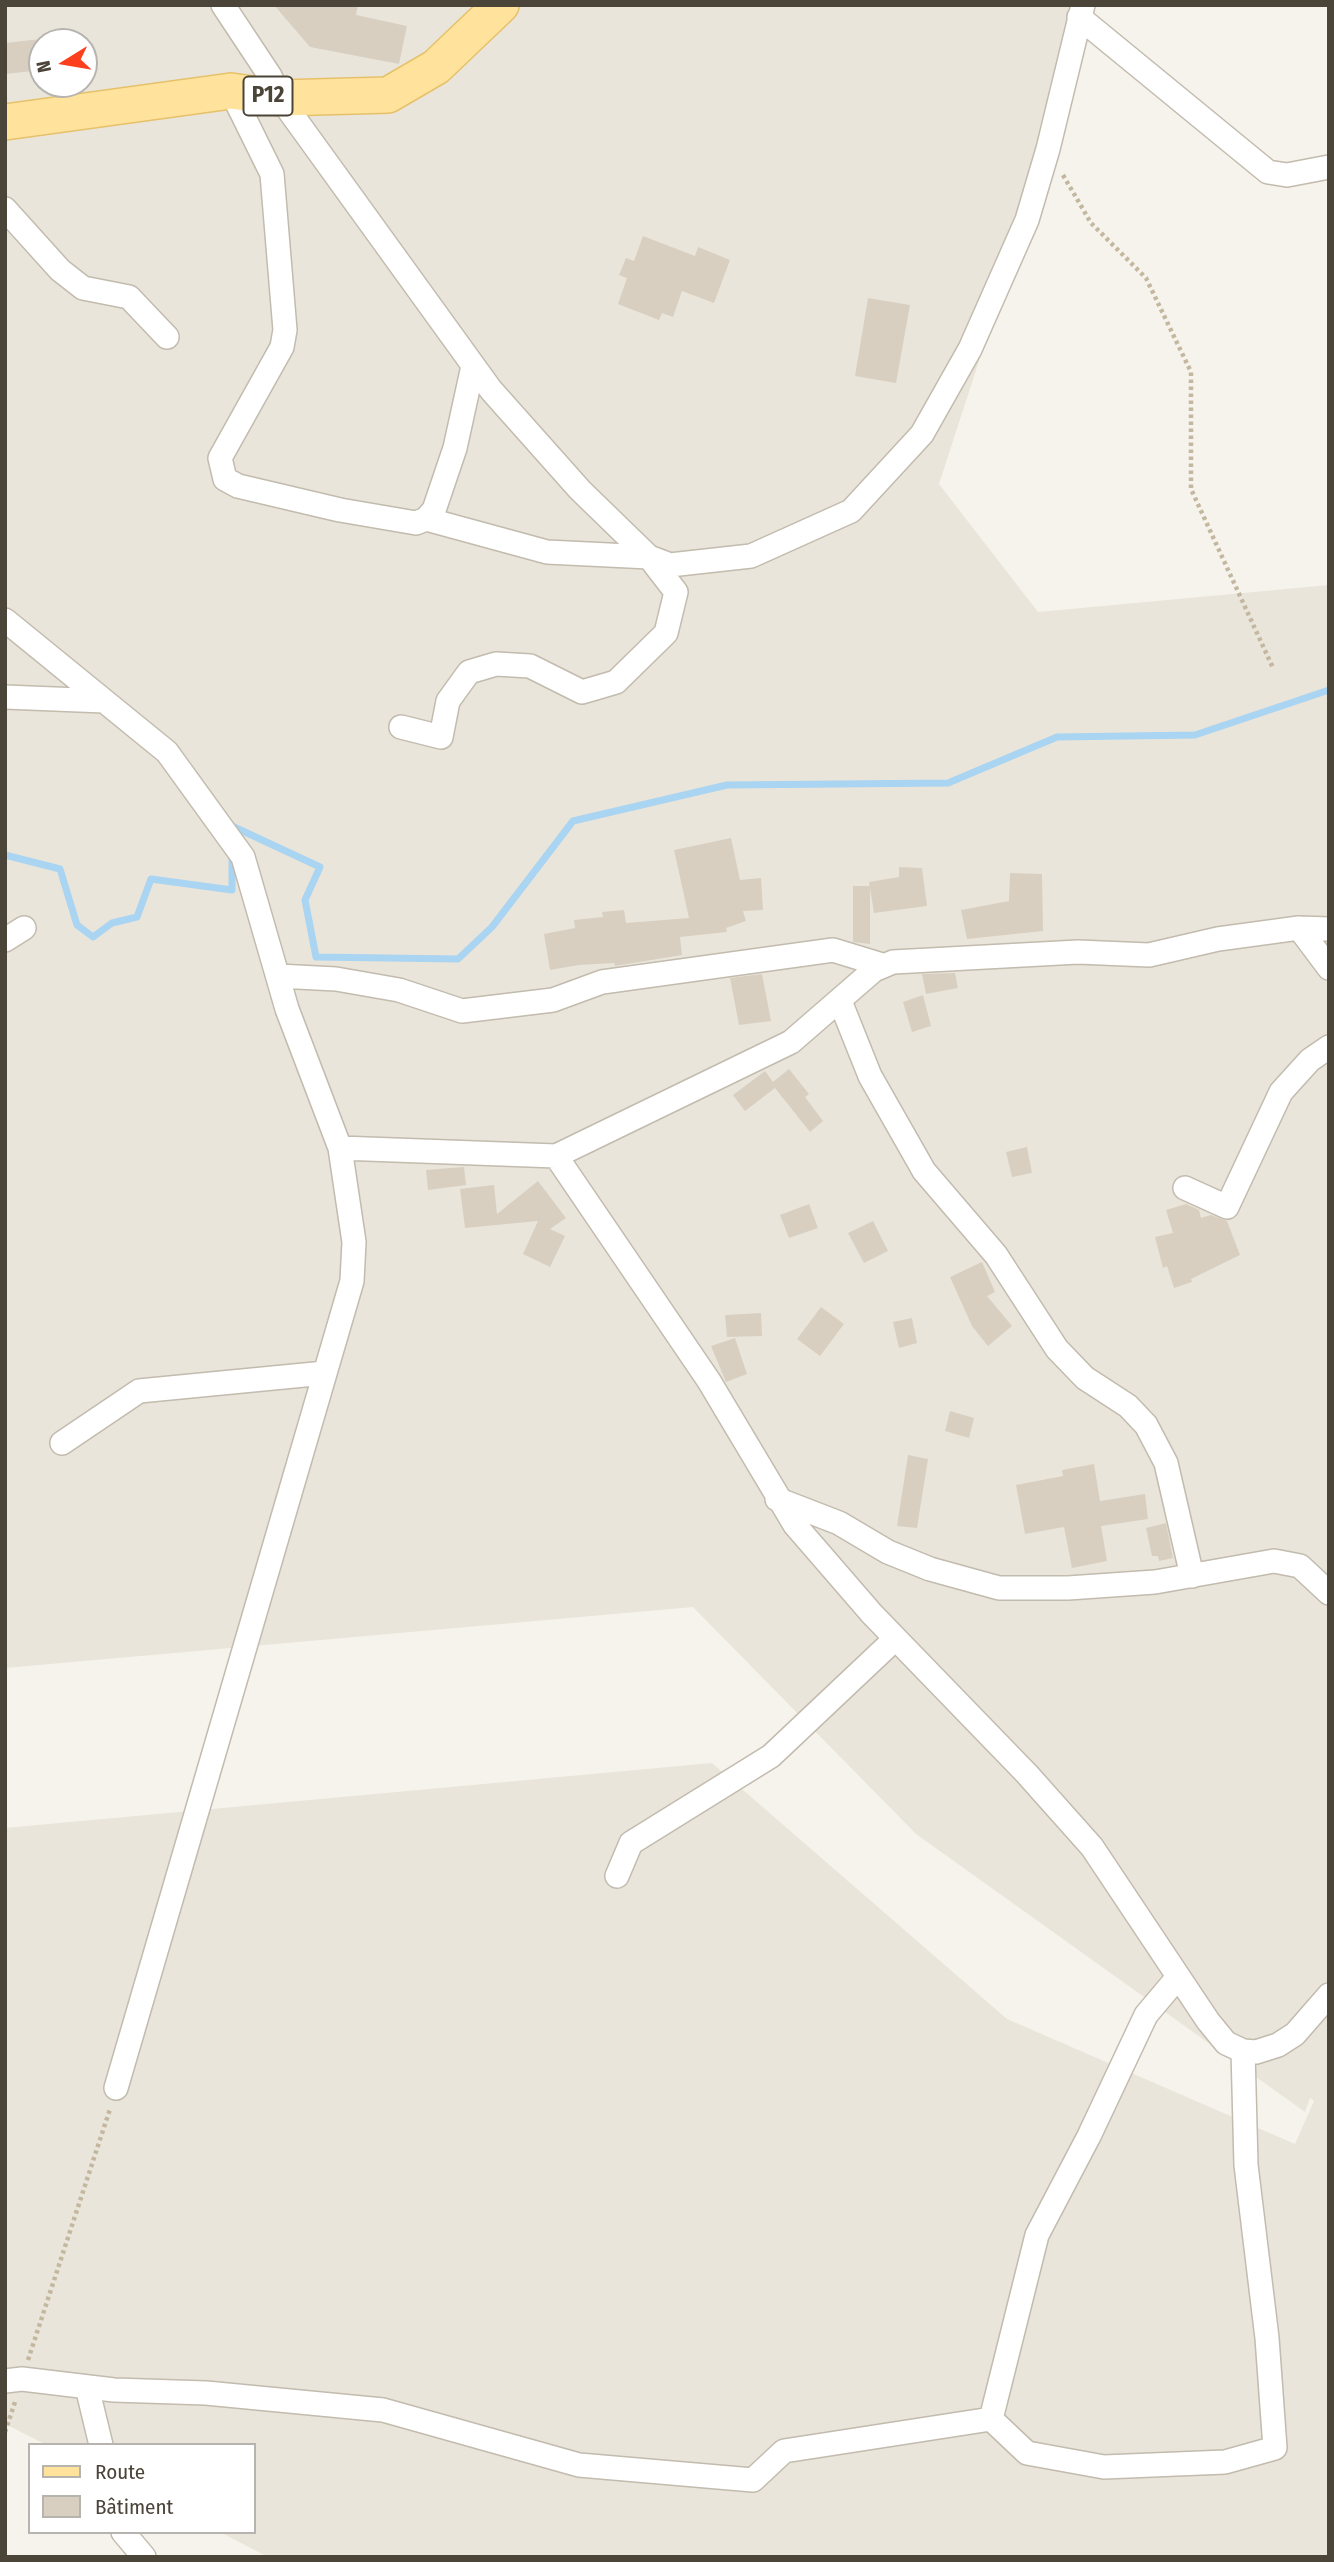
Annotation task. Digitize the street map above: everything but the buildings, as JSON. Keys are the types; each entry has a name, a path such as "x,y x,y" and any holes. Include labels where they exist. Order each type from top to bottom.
{"main road":[{"name":"P12","path":"5,122 231,92 280,98 388,95 436,67 501,5"}],"street":[{"path":"223,5 280,98 473,366 580,490 649,557 676,592 666,633 616,682 582,692 530,666 496,664 469,672 448,701 441,737 401,727"},
{"path":"426,519 547,552 649,557 670,565 751,556 851,511 922,434 970,349 1027,220 1048,149 1081,11 1268,172 1287,175 1329,167"},
{"path":"231,92 272,174 285,330 282,347 220,458 225,479 237,486 340,510 416,523 426,519 434,510 455,448 473,366"},
{"path":"5,209 60,270 83,288 129,297 167,337"},
{"path":"5,620 167,752 243,857 278,976 340,1148 354,1242 352,1281 116,2088"},
{"path":"5,697 104,701"},
{"path":"278,976 336,979 399,990 462,1011 553,1000 602,982 832,950 882,965 940,957 1078,952 1149,955 1218,939 1299,928 1329,929"},
{"path":"1299,928 1329,968"},
{"path":"340,1148 556,1156 791,1042 882,965"},
{"path":"840,1001 870,1076 924,1171 996,1255 1057,1349 1085,1377 1128,1406 1146,1424 1166,1464 1192,1576"},
{"path":"1185,1188 1227,1207 1281,1092 1310,1060 1329,1047"},
{"path":"556,1156 709,1381 757,1458 777,1499 795,1525 895,1639 1027,1774 1092,1847 1178,1977 1226,2043 1243,2051 1256,2052 1278,2045 1295,2034 1329,1995"},
{"path":"62,1443 139,1391 325,1373"},
{"path":"777,1499 839,1523 888,1552 930,1569 999,1588 1068,1588 1192,1576 1274,1562 1300,1566 1329,1593"},
{"path":"617,1876 631,1843 771,1756 895,1639"},
{"path":"990,2419 1037,2235 1090,2136 1146,2015 1178,1977"},
{"path":"990,2419 1027,2453 1104,2467 1225,2462 1275,2448 1267,2337 1246,2165 1243,2051"},
{"path":"14,2380 206,2393 383,2410 579,2465 752,2480 784,2451 990,2419"},
{"path":"87,2387 101,2443"},
{"path":"125,2534 144,2557"}],"path":[{"path":"1048,149 1091,223 1146,278 1191,372 1191,489 1273,668"},
{"path":"5,2432 14,2380 116,2088"}],"shaded area":[{"path":"5,5 1087,5 1048,149 939,484 1038,612 1329,585 1329,2557 268,2557 224,2534 256,2534 256,2443 43,2443 5,2424 5,1828 712,1763 1007,2019 1295,2144 1314,2101 1310,2098 1305,2112 916,1834 693,1607 5,1668"}],"waterway":[{"path":"232,829 232,826 320,867 305,900 316,957 458,959 492,927 573,821 727,785 948,783 1057,737 1195,735 1329,690"},
{"path":"5,855 60,869 77,925 93,937 112,923 137,917 151,879 232,890 232,855"}]}
